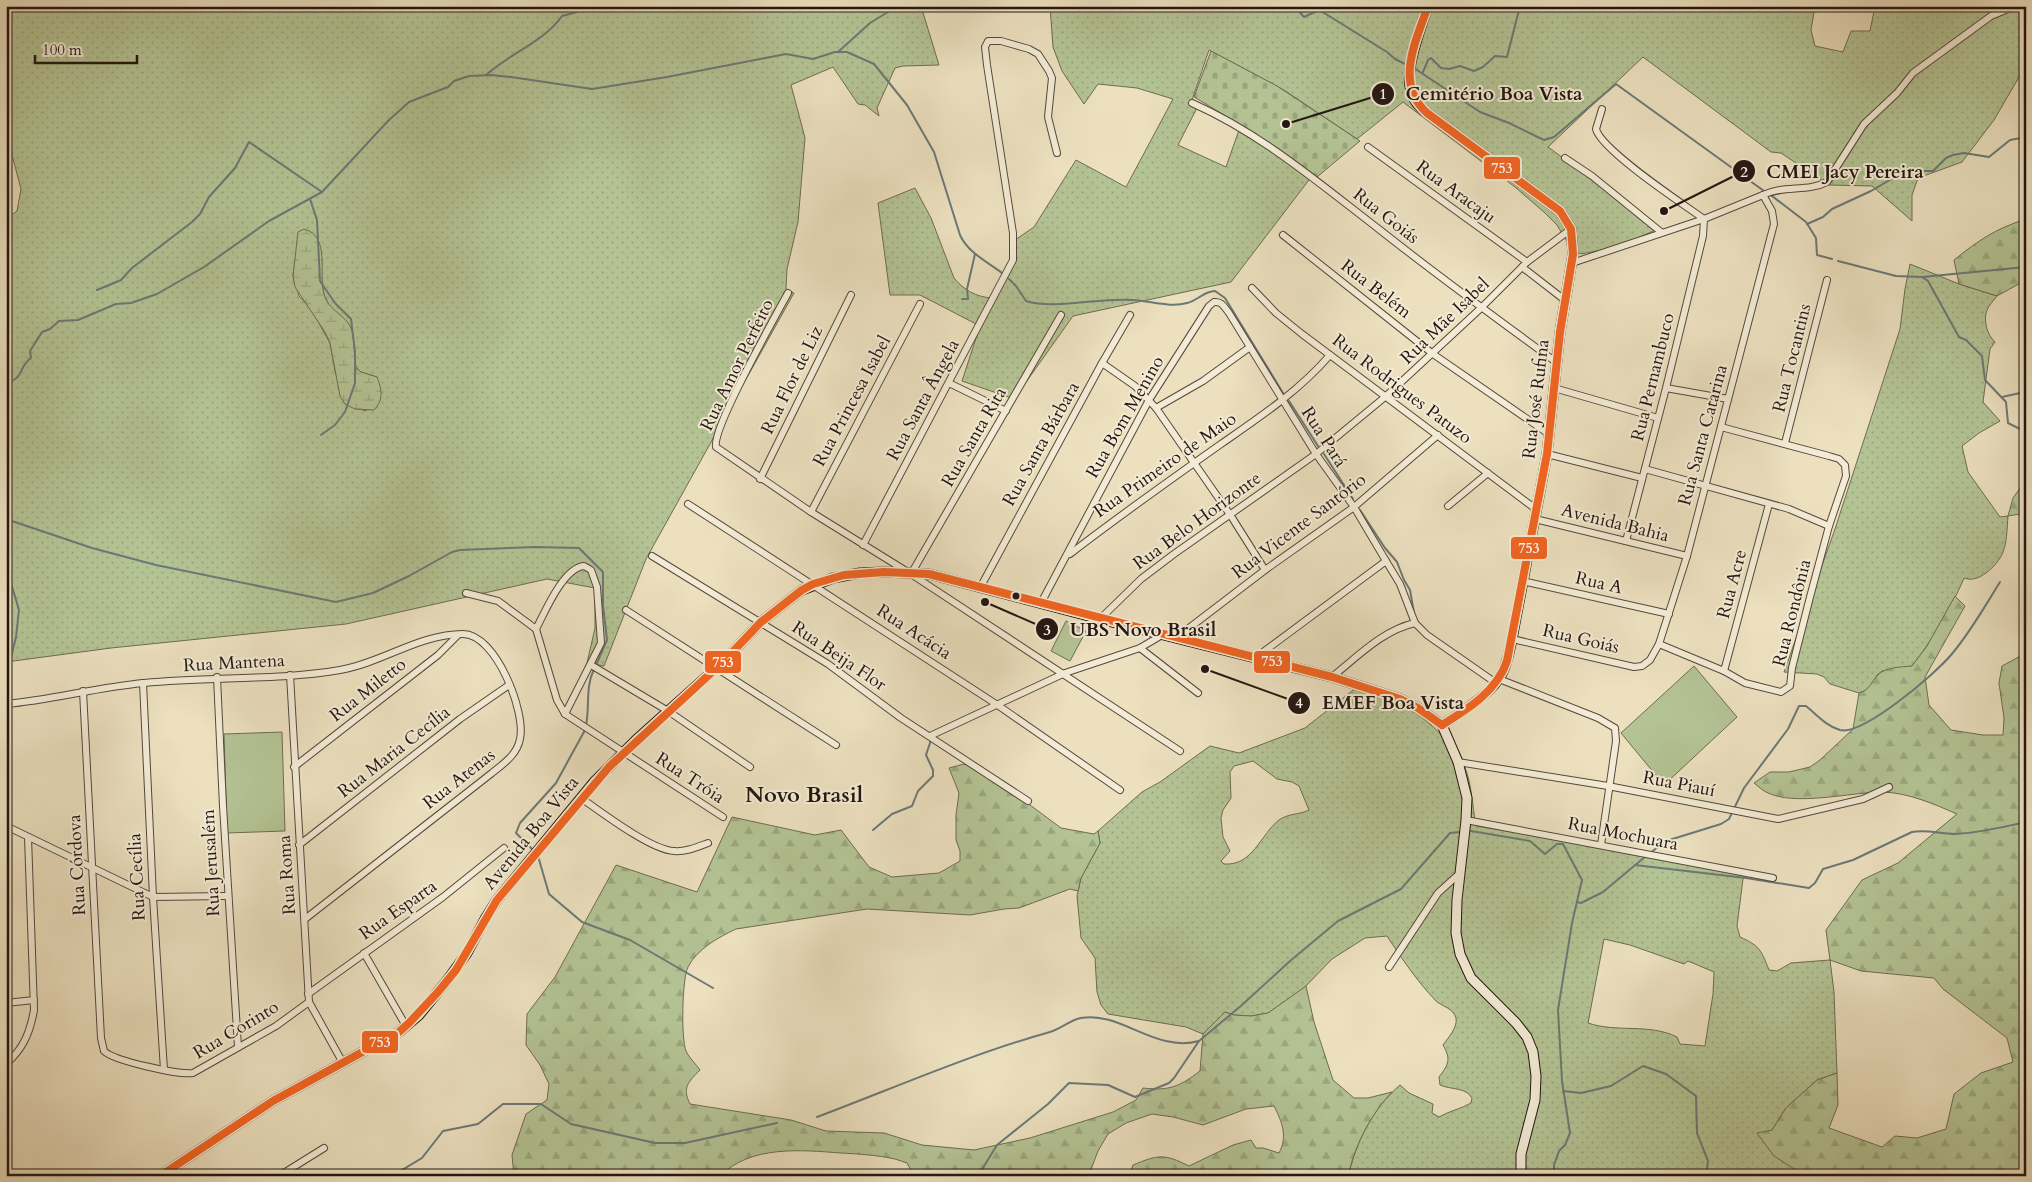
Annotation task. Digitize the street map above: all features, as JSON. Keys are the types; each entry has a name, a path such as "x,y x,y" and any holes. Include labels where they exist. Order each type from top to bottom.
{"street":[{"name":"Rua José Rufina","path":"1428,6 1411,65 1411,92 1418,105 1560,211 1571,229 1574,246 1556,362 1547,454 1512,639 1497,681"},
{"path":"1572,263 1704,219 1779,189 1820,185 1827,182 1864,124 1897,93 1913,73 1991,16 2014,6"},
{"name":"Rua Santa Ângela","path":"863,545 1010,269 1014,258 1012,233 989,82 985,47 988,41 1001,41 1029,49 1038,54 1049,71 1052,78 1048,117 1057,154"},
{"name":"Rua Goiás","path":"1192,103 1224,117 1297,165 1481,308 1556,362"},
{"path":"1602,109 1596,129 1601,139 1616,154 1704,219"},
{"name":"Rua Aracaju","path":"1368,147 1527,262"},
{"path":"1566,158 1592,176 1661,232"},
{"name":"Rua Santa Catarina","path":"1642,666 1650,660 1659,644 1687,556 1774,224 1774,215 1763,195"},
{"name":"Rua Pernambuco","path":"1626,541 1703,236 1704,219"},
{"name":"Rua Mãe Isabel","path":"1316,454 1385,397 1433,354 1527,262 1571,229"},
{"name":"Rua Belém","path":"1283,235 1433,354 1549,434"},
{"path":"1522,267 1566,301"},
{"name":"Rua Tocantins","path":"1785,443 1827,280"},
{"name":"Rua Rodrigues Patuzo","path":"1252,288 1288,322 1488,473 1536,515"},
{"name":"Rua Amor Perfeito","path":"760,479 716,448 716,438 788,293"},
{"name":"Rua Flor de Liz","path":"760,479 851,295"},
{"name":"Rua Bom Menino","path":"1041,603 1149,400 1209,306 1214,302 1220,302 1224,305 1250,347"},
{"name":"Rua Princesa Isabel","path":"811,512 920,304"},
{"name":"Rua Santa Rita","path":"911,574 1061,315"},
{"name":"Rua Santa Bárbara","path":"980,588 1130,315"},
{"path":"1156,408 1203,382 1250,347"},
{"name":"Rua Pará","path":"1250,347 1316,454 1354,508 1400,584 1415,623"},
{"name":"Rua Primeiro de Maio","path":"1067,556 1108,524 1283,400 1311,376 1330,355"},
{"path":"1102,363 1135,386 1156,408 1266,570"},
{"path":"949,382 1006,411"},
{"path":"1554,388 1658,418"},
{"path":"1666,388 1728,400"},
{"path":"1721,426 1785,443"},
{"name":"Rua Vicente Santório","path":"1176,638 1266,570 1354,508 1438,435"},
{"name":"Rua Rondônia","path":"1659,644 1724,671 1745,683 1782,692 1790,686 1792,668 1829,526 1847,473 1842,462 1830,456 1785,443"},
{"name":"Rua Belo Horizonte","path":"1100,619 1141,579 1316,454"},
{"path":"1547,454 1642,478"},
{"path":"1644,470 1789,510 1829,526"},
{"path":"1448,506 1488,473"},
{"path":"760,479 911,574 1180,750"},
{"name":"Rua Acácia","path":"688,504 996,704 1120,790"},
{"name":"Rua Acre","path":"1724,671 1769,504"},
{"name":"Avenida Bahia","path":"1536,515 1626,541 1687,556"},
{"name":"Rua Beija Flor","path":"652,556 828,664 930,736 1028,800"},
{"path":"1255,658 1386,561"},
{"path":"466,593 498,601 536,629 558,704 565,714 591,665 602,637 597,587 594,575 589,568 577,568 564,581 551,598 536,629"},
{"name":"Avenida Boa Vista","path":"160,1176 248,1116 343,1064 399,1032 406,1026 424,1009 446,982 467,953 497,900 581,798 623,753 715,668 761,622 782,604 813,584 844,575 860,573 929,574 1332,677 1405,701 1442,725"},
{"name":"Rua A","path":"1522,581 1669,614"},
{"path":"626,610 836,745"},
{"path":"1332,677 1372,645 1403,626 1415,623 1427,635 1497,681 1598,718 1615,728 1616,740 1601,845"},
{"name":"Rua Mantena","path":"6,704 143,683 290,675 350,668 428,640 458,634"},
{"name":"Rua Atenas","path":"305,919 512,756 518,744 521,727 518,709 509,685 498,662 487,648 471,636 458,634"},
{"name":"Rua Miletto","path":"294,767 438,655 458,634"},
{"path":"930,736 1064,673 1140,648 1162,635"},
{"name":"Rua Goiás","path":"1512,639 1634,667 1642,666"},
{"path":"1140,648 1198,693"},
{"path":"591,665 668,711 750,767"},
{"name":"Rua Roma","path":"290,675 309,1002 343,1064"},
{"name":"Rua Jerusalém","path":"217,678 238,1047"},
{"path":"1497,681 1465,710 1442,725 1458,762 1466,792 1466,820 1459,874 1456,933 1462,963 1471,978 1523,1031 1534,1052 1535,1100 1521,1154 1521,1176"},
{"name":"Rua Cecília","path":"143,683 153,897 164,1070"},
{"name":"Rua Maria Cecília","path":"300,845 460,719 509,685"},
{"name":"Rua Córdova","path":"83,691 101,1038"},
{"name":"Rua Tróia","path":"565,714 723,817"},
{"name":"Rua Piauí","path":"1458,762 1608,786 1778,819 1863,799 1889,787"},
{"path":"581,798 617,824 668,850 685,850 708,843"},
{"name":"Rua Mochuara","path":"1466,820 1773,878"},
{"path":"6,826 153,897 228,896"},
{"path":"6,1064 16,1055 28,1036 32,1024 34,1000 28,837"},
{"name":"Rua Esparta","path":"308,994 443,897 504,848"},
{"path":"1388,967 1438,893 1459,874"},
{"path":"364,953 406,1026"},
{"path":"6,1003 34,1000"},
{"name":"Rua Corinto","path":"101,1038 104,1051 111,1056 179,1074 193,1073 276,1026 309,1002"},
{"path":"279,1176 324,1148"}],"green space":[{"path":"6,6 921,6 939,65 895,68 877,108 879,116 865,105 858,104 833,67 791,85 805,138 798,222 787,269 786,289 794,293 646,559 604,666 587,663 595,628 595,588 547,579 346,624 111,648 6,662 6,219 17,211 21,189 11,151 6,148","holes":["299,234 322,259 321,273 324,295 330,307 353,336 356,368 361,372 377,377 366,411 345,404 335,371 330,343 311,309 299,296 293,276"]},
{"path":"1050,6 1815,6 1811,30 1815,46 1843,52 1851,31 1870,31 1875,6 2026,6 2026,65 1994,120 1962,162 1918,178 1912,195 1912,221 1872,186 1829,185 1781,153 1771,152 1643,57 1548,147 1660,228 1617,247 1581,254 1572,250 1557,225 1515,187 1403,102 1357,139 1284,90 1209,50 1192,100 1199,104 1178,145 1226,167 1239,130 1312,176 1231,282 1073,316 1014,399 962,381 980,326 920,295 890,295 878,203 915,188 931,218 954,278 971,292 992,298 1010,268 1015,240 1034,227 1076,160 1126,187 1173,99 1137,88 1098,84 1084,104 1062,71 1053,47"},
{"path":"1211,51 1277,86 1360,141 1317,177 1256,134 1194,97"},
{"path":"2026,219 2026,280 1997,296 1959,284 1954,260 1988,236"},
{"path":"304,229 318,239 321,247 323,286 326,299 331,307 351,327 356,368 361,372 377,377 381,398 374,410 355,409 345,404 340,396 330,343 325,332 295,287 293,276 298,232"},
{"path":"1910,264 1959,284 1997,296 1989,306 1986,314 1988,331 1995,342 1990,349 1983,402 2000,421 1979,433 1962,446 1968,472 2000,517 2008,516 2006,541 2002,554 1993,567 1978,578 1964,578 1941,624 1912,666 1882,671 1867,690 1859,693 1830,684 1824,677 1817,674 1784,672 1835,529 1900,329"},
{"path":"2026,480 2026,513 2008,516 2013,498"},
{"path":"1955,596 1965,606 1925,677 1929,705 1951,730 1983,735 2003,735 2004,718 1999,683 2002,666 2026,653 2026,1176 1805,1176 1774,1156 1757,1133 1772,1130 1786,1108 1817,1080 1837,1073 1838,1105 1829,1128 1882,1147 1895,1136 1917,1138 1946,1129 1954,1094 1981,1073 2013,1062 2007,1038 1943,989 1934,978 1861,971 1830,960 1826,930 1862,880 1898,863 1957,814 1902,794 1883,792 1823,798 1792,798 1766,792 1754,783 1770,772 1789,772 1810,767 1820,760 1853,729 1859,693 1868,688 1881,672 1912,666 1927,646"},
{"path":"1066,621 1086,631 1070,661 1051,651"},
{"path":"1694,666 1737,717 1664,785 1621,733"},
{"path":"1357,687 1383,694 1404,704 1415,712 1455,750 1465,766 1476,826 1692,860 1744,871 1737,926 1740,937 1759,949 1769,970 1777,971 1791,963 1830,960 1834,992 1837,1073 1817,1080 1786,1108 1772,1130 1790,1165 1805,1176 1358,1176 1349,1173 1357,1148 1368,1125 1382,1103 1400,1085 1409,1093 1433,1104 1432,1113 1439,1117 1471,1103 1472,1098 1462,1090 1440,1085 1439,1077 1448,1061 1443,1045 1456,1025 1455,1015 1436,1001 1429,993 1410,970 1387,936 1365,938 1332,959 1304,988 1268,1013 1251,1016 1234,1015 1225,1012 1203,1034 1186,1027 1108,1014 1101,1005 1097,992 1095,958 1081,938 1077,896 1081,878 1100,843 1098,831 1142,792 1160,782 1210,746 1239,753 1305,728","holes":["1253,761 1277,779 1292,782 1299,786 1309,810 1286,816 1279,820 1249,855 1234,863 1224,864 1221,861 1230,851 1223,837 1221,818 1223,810 1231,798 1230,772 1234,766","1604,939 1630,945 1684,964 1688,961 1714,972 1713,994 1705,1046 1680,1044 1677,1037 1655,1030 1599,1026 1588,1023"]},
{"path":"282,732 285,831 227,833 224,734"},
{"path":"964,764 987,773 1061,828 1094,834 1098,831 1100,843 1081,878 1078,891 1070,889 1019,908 970,915 867,909 736,929 723,936 709,944 692,961 688,967 684,983 684,1044 687,1054 700,1070 692,1078 686,1089 690,1104 791,1120 826,1131 884,1133 922,1145 974,1150 1030,1138 1113,1112 1136,1100 1143,1088 1160,1089 1180,1084 1200,1071 1203,1034 1225,1012 1234,1015 1251,1016 1268,1013 1306,986 1314,1022 1333,1080 1354,1098 1368,1098 1392,1092 1371,1119 1356,1150 1349,1172 1358,1176 1129,1176 1133,1165 1155,1157 1166,1157 1189,1166 1233,1145 1251,1140 1256,1148 1279,1153 1283,1141 1283,1129 1274,1106 1246,1109 1203,1125 1152,1114 1126,1123 1108,1134 1098,1151 1090,1172 1095,1176 914,1176 907,1163 895,1159 861,1154 793,1151 761,1154 746,1159 732,1166 720,1176 514,1176 512,1155 526,1114 547,1100 549,1084 540,1065 526,1045 527,1014 555,977 616,865 697,892 732,817 815,835 841,830 869,867 892,877 939,873 960,861 960,851 956,840 956,815 959,793 949,768"}],"waterway":[{"path":"486,75 505,60 537,40 555,25 562,16 577,12 580,6"},
{"path":"838,52 870,23 898,6"},
{"path":"1294,6 1304,17 1321,11 1407,65"},
{"path":"1423,72 1428,60 1431,58 1441,68 1449,69 1460,66 1474,71 1483,67 1495,56 1507,57 1520,6"},
{"path":"6,383 19,375 24,365 31,358 30,351 42,332 50,329 59,321 78,320 116,304 131,303 157,294 204,267 269,221 322,192 388,121 409,102 448,87 454,81 469,76 491,75 511,77 592,89 667,77 786,54 813,59 835,52 847,52 874,64 907,105 934,152 960,235 973,252 1002,273"},
{"path":"1414,68 1480,112 1509,123 1544,140 1554,137 1616,84 1764,191"},
{"path":"1807,224 1905,171 1933,171 1946,158 1964,153 1989,157 2010,140 2026,137"},
{"path":"97,290 121,280 132,268 192,222 200,214 209,197 235,168 249,142 322,192"},
{"path":"1772,196 1806,222 1816,238 1817,255 1832,259"},
{"path":"310,199 317,220 320,281 335,303 351,319 355,352 355,383 345,412 335,425 321,435"},
{"path":"962,299 968,299 967,289 975,254"},
{"path":"1838,261 1896,276 1922,277 2026,267"},
{"path":"1922,277 1928,281 1959,337 1966,340 1982,356 1985,380 2006,402 2008,423 2026,432"},
{"path":"1009,279 1026,301 1050,304 1107,300 1140,301 1167,305 1181,304 1191,302 1211,291 1215,291 1225,298 1283,393"},
{"path":"2002,397 2020,393 2026,395"},
{"path":"1289,401 1318,446"},
{"path":"1324,454 1353,499"},
{"path":"1360,510 1385,548 1397,562 1410,590 1414,613"},
{"path":"6,519 92,548 156,565 336,602 373,593 452,552 460,550 535,547 579,548 603,572 603,605 607,640 596,665"},
{"path":"6,566 19,610 16,637 6,678"},
{"path":"1650,853 1666,841 1721,824 1729,819 1744,788 1788,729 1799,706 1806,706 1835,728 1840,730 1851,729 1881,714 1915,688 1943,664 1958,647 2000,582"},
{"path":"586,725 589,690 594,669"},
{"path":"533,850 516,833 520,823 556,783 585,730"},
{"path":"873,830 892,814 912,806 918,791 933,776 933,770 926,755 931,740"},
{"path":"1635,865 1746,878 1809,888 1815,883 1823,869 1853,860 1912,832 1964,833 1991,830 2026,822"},
{"path":"1471,831 1530,841 1545,854 1557,844 1563,844 1582,880 1572,923 1558,1010 1562,1081 1570,1133 1565,1145 1559,1151 1554,1165 1554,1176"},
{"path":"978,1176 997,1145 1048,1104 1069,1083 1108,1085 1135,1097 1169,1083 1199,1041 1290,961 1338,921 1401,889 1450,833 1460,832"},
{"path":"538,856 549,894 582,922 630,940 713,988"},
{"path":"1577,902 1581,903 1603,892 1646,856"},
{"path":"817,1117 962,1061 1054,1031 1081,1018 1096,1017 1110,1020 1168,1041 1183,1043 1199,1041"},
{"path":"1563,1091 1581,1093 1611,1086 1643,1066 1666,1074 1696,1096 1697,1133 1708,1161 1706,1176"},
{"path":"392,1176 422,1158 443,1131 478,1124 503,1104 541,1104 571,1124 655,1143 685,1143 777,1123"}],"transit line":[{"name":"753","path":"1428,6 1418,33 1411,62 1410,76 1417,102 1427,113 1560,211 1571,229 1573,254 1560,332 1547,454 1507,661 1502,672 1489,690 1471,706 1442,725"},
{"name":"753","path":"160,1176 273,1101 399,1032 409,1023 456,970 497,900 609,767 724,661 761,622 802,590 813,584 844,575 884,572 929,574 1332,677 1400,699 1418,708 1442,725"}],"place":[{"name":"Cemitério Boa Vista","path":"1286,124"},
{"name":"CMEI Jacy Pereira","path":"1664,211"},
{"name":"UBS Novo Brasil","path":"985,602"},
{"name":"EMEF Boa Vista","path":"1205,669"}],"district":[{"name":"Novo Brasil","path":"804,795"}]}
